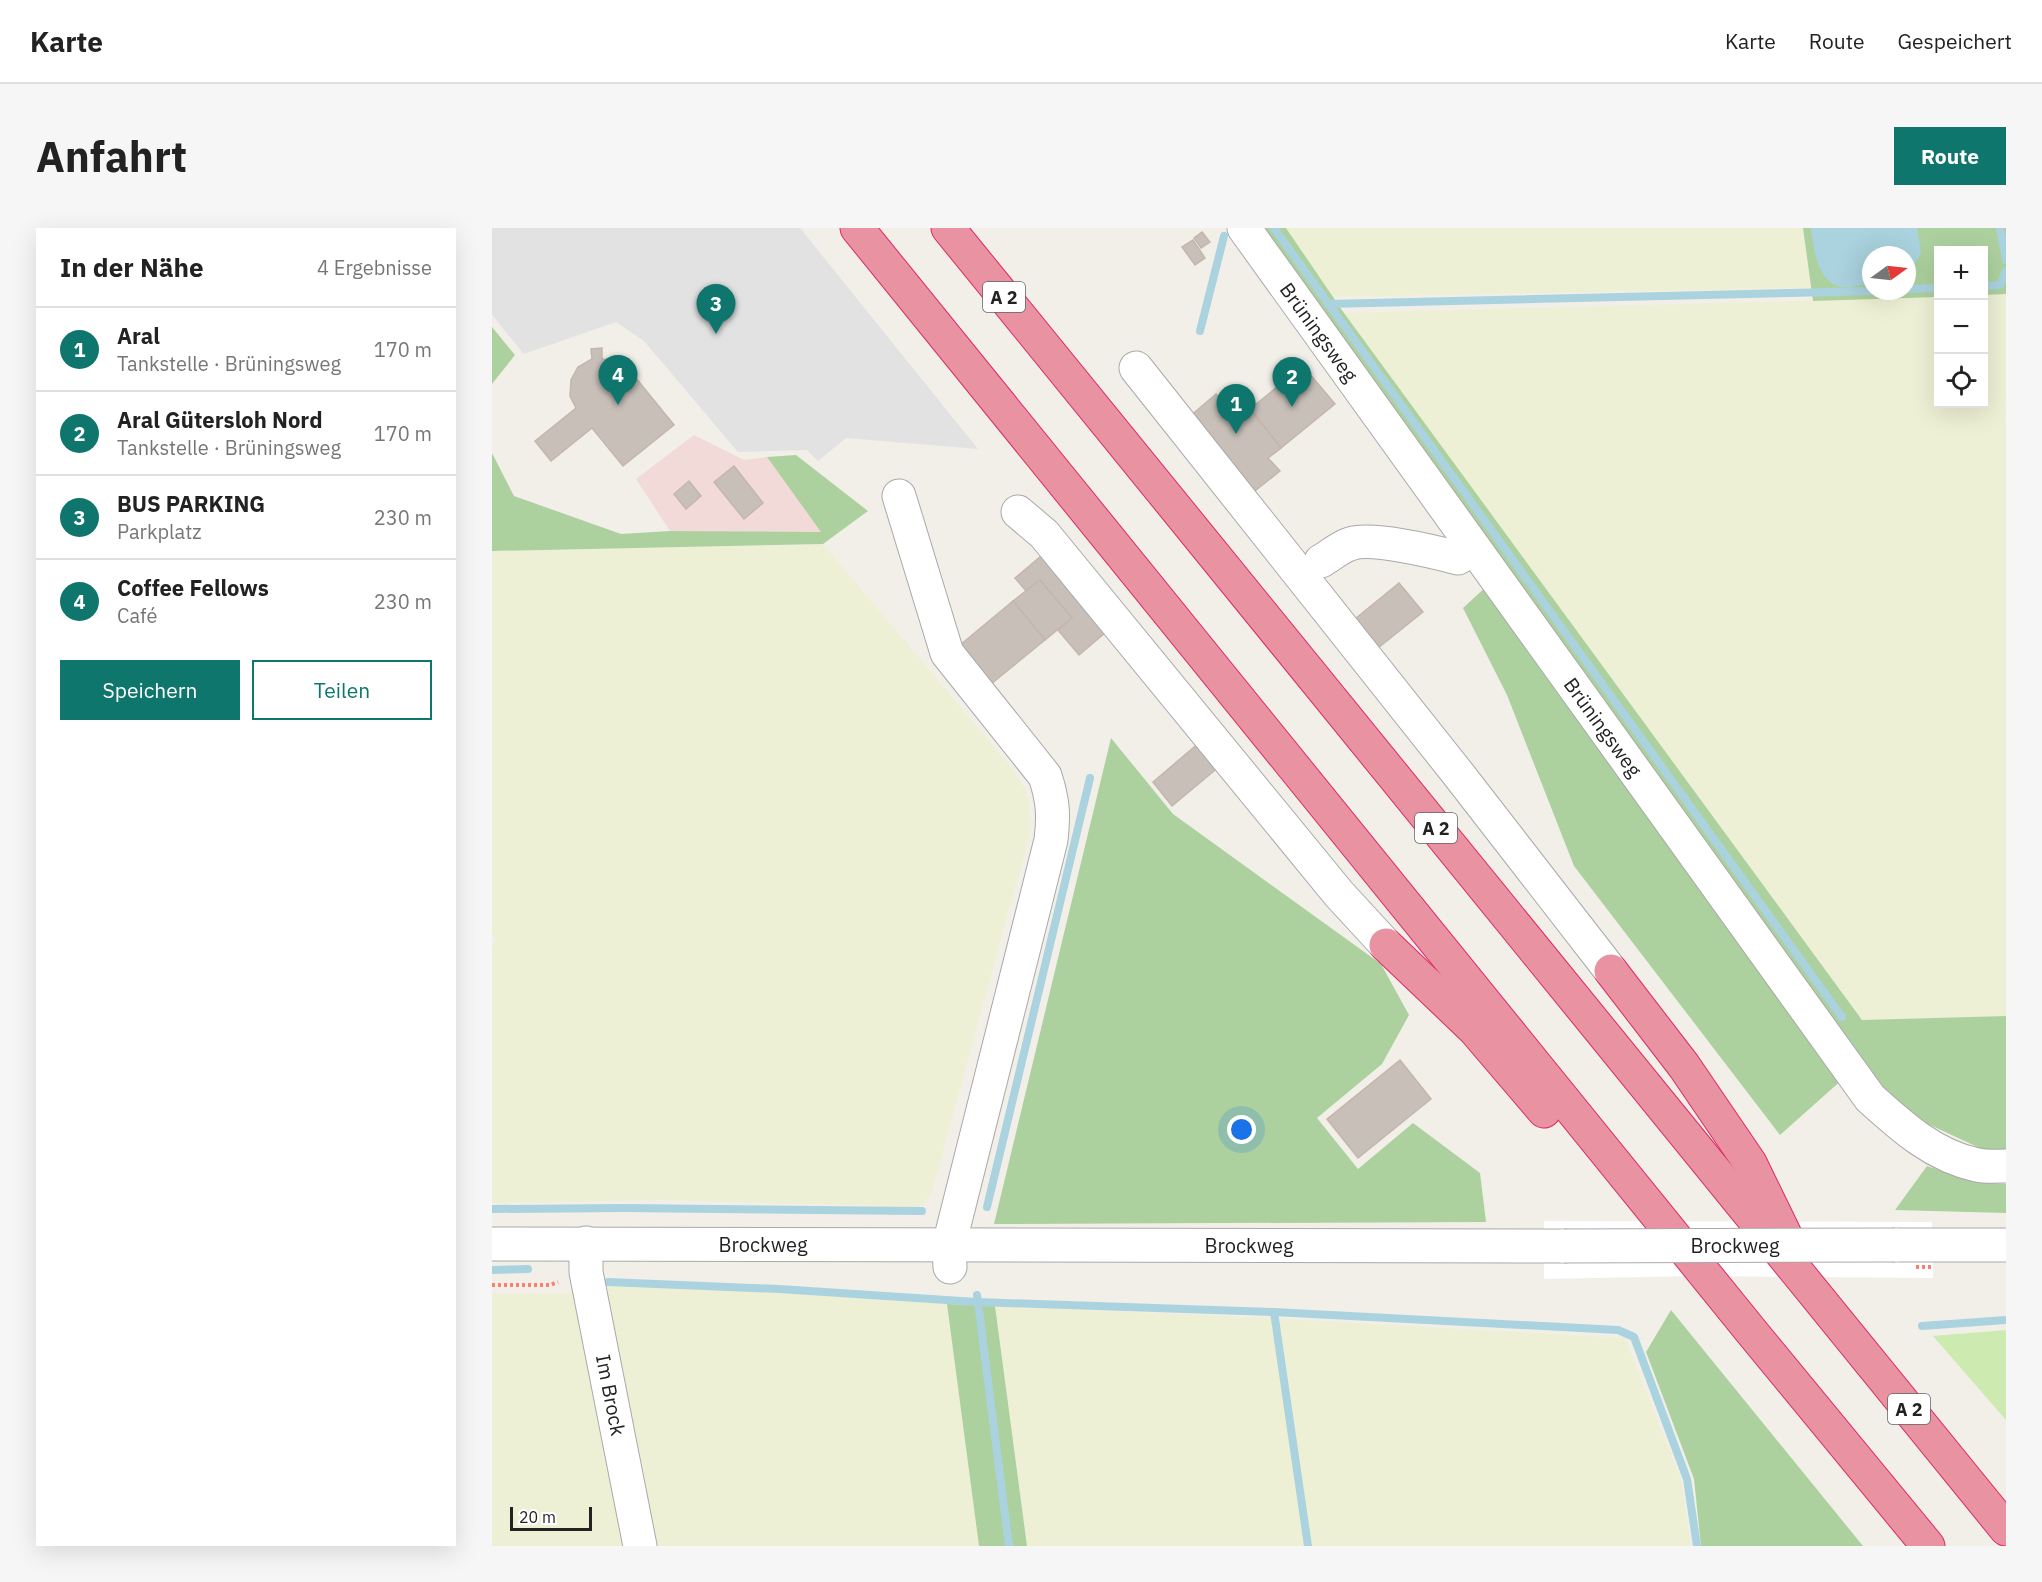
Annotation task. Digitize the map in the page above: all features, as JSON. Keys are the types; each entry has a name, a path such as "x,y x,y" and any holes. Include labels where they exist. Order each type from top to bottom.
{"highway":[{"path":"857,228 1928,1546"},
{"name":"A 2","path":"948,228 2006,1529"},
{"path":"1386,945 1474,1029 1592,1166 1751,1330"},
{"path":"1611,971 1684,1066 1750,1163 1812,1289"}],"street":[{"name":"Brüningsweg","path":"1244,228 1870,1098 1908,1132 1942,1154 1978,1165 2006,1166"},
{"path":"1136,368 1444,756 1611,971"},
{"path":"899,496 947,653 1045,776 1054,815 1051,840 950,1256"},
{"path":"1018,512 1044,534 1339,894 1386,945"},
{"path":"1321,561 1349,544 1359,542 1415,547 1458,558 1474,548"},
{"name":"Brockweg","path":"492,1244 586,1257 950,1256 1564,1246 2006,1245"},
{"name":"Im Brock","path":"586,1257 640,1546"}],"path":[{"path":"492,1285 550,1285 586,1257"}],"shaded area":[{"path":"492,228 800,228 978,449 846,438 818,461 807,450 738,452 644,341 616,322 524,354 492,315"},
{"path":"694,435 744,460 767,457 822,532 670,531 636,479"}],"green space":[{"path":"1254,228 1286,228 1344,313 1862,1020 2006,1016 2006,1153 1984,1150 1900,1111"},
{"path":"1286,228 1803,228 1811,288 1333,297"},
{"path":"1803,228 2006,228 2006,294 1988,295 1988,246 1934,246 1934,297 1916,298 1916,246 1862,246 1862,299 1813,301"},
{"path":"2006,294 2006,1016 1862,1020 1344,313 1862,299 1916,300 1916,298 1934,297 1934,408 1988,408 1988,295"},
{"path":"492,327 515,355 492,384"},
{"path":"492,453 514,496 621,534 670,531 821,532 767,457 796,455 868,511 823,544 492,551"},
{"path":"823,544 1011,767 1028,794 1031,830 931,1195 919,1207 665,1200 492,1203 492,945 497,940 492,933 492,551"},
{"path":"1488,585 1844,1078 1780,1135 1574,866 1507,695 1463,608"},
{"path":"1111,738 1173,814 1381,964 1409,1015 1382,1064 1317,1118 1358,1169 1413,1123 1480,1173 1486,1222 994,1224"},
{"path":"1927,1166 1975,1182 2006,1184 2006,1213 1895,1210"},
{"path":"610,1285 777,1291 947,1304 979,1546 656,1546 605,1293"},
{"path":"577,1293 627,1546 492,1546 492,1294"},
{"path":"947,1304 995,1306 1027,1546 979,1546"},
{"path":"995,1306 1271,1318 1625,1338 1681,1479 1691,1546 1027,1546"},
{"path":"1671,1310 1863,1546 1701,1546 1694,1479 1646,1352"},
{"path":"2006,1330 2006,1420 1933,1336"}],"water":[{"path":"1811,228 1917,228 1921,253 1916,262 1916,246 1862,246 1862,284 1843,287 1827,279 1815,254"}],"pier":[{"path":"1544,1221 1932,1222 1933,1278 1693,1276 1544,1279"}],"building":[{"path":"1202,232 1210,242 1201,248 1194,238"},
{"path":"1193,240 1205,258 1195,265 1182,247"},
{"path":"602,348 602,359 613,361 624,370 627,367 674,425 623,466 592,428 551,461 535,441 576,408 570,396 571,380 578,367 592,359 591,349"},
{"path":"1303,366 1335,404 1281,448 1250,409"},
{"path":"1216,394 1237,420 1250,409 1281,448 1268,458 1280,471 1251,494 1189,417"},
{"path":"734,466 763,503 744,519 714,482"},
{"path":"689,481 701,496 686,509 674,494"},
{"path":"1041,556 1105,633 1079,655 1058,630 1072,618 1040,580 1026,591 1015,578"},
{"path":"1040,580 1072,618 1045,640 1013,601"},
{"path":"1399,583 1423,612 1373,652 1350,623"},
{"path":"1013,601 1045,640 991,684 960,645"},
{"path":"1200,742 1220,766 1172,806 1153,782"},
{"path":"1400,1060 1431,1099 1358,1158 1327,1119"}],"waterway":[{"path":"1274,228 1842,1017"},
{"path":"2000,228 2006,260"},
{"path":"1200,331 1224,236"},
{"path":"1988,286 2000,285 2006,271"},
{"path":"1916,289 1934,288"},
{"path":"1328,304 1862,291"},
{"path":"987,1207 1090,778"},
{"path":"492,1209 922,1211"},
{"path":"492,1270 528,1269"},
{"path":"608,1282 779,1289 977,1302 1274,1312 1618,1330 1634,1337 1687,1479 1697,1546"},
{"path":"977,1295 1009,1546"},
{"path":"1274,1312 1308,1546"},
{"path":"1922,1326 2006,1320"}],"place":[{"name":"BUS PARKING","path":"716,334"},
{"name":"Coffee Fellows","path":"618,405"},
{"name":"Aral Gütersloh Nord","path":"1292,407"},
{"name":"Aral","path":"1236,434"}]}
